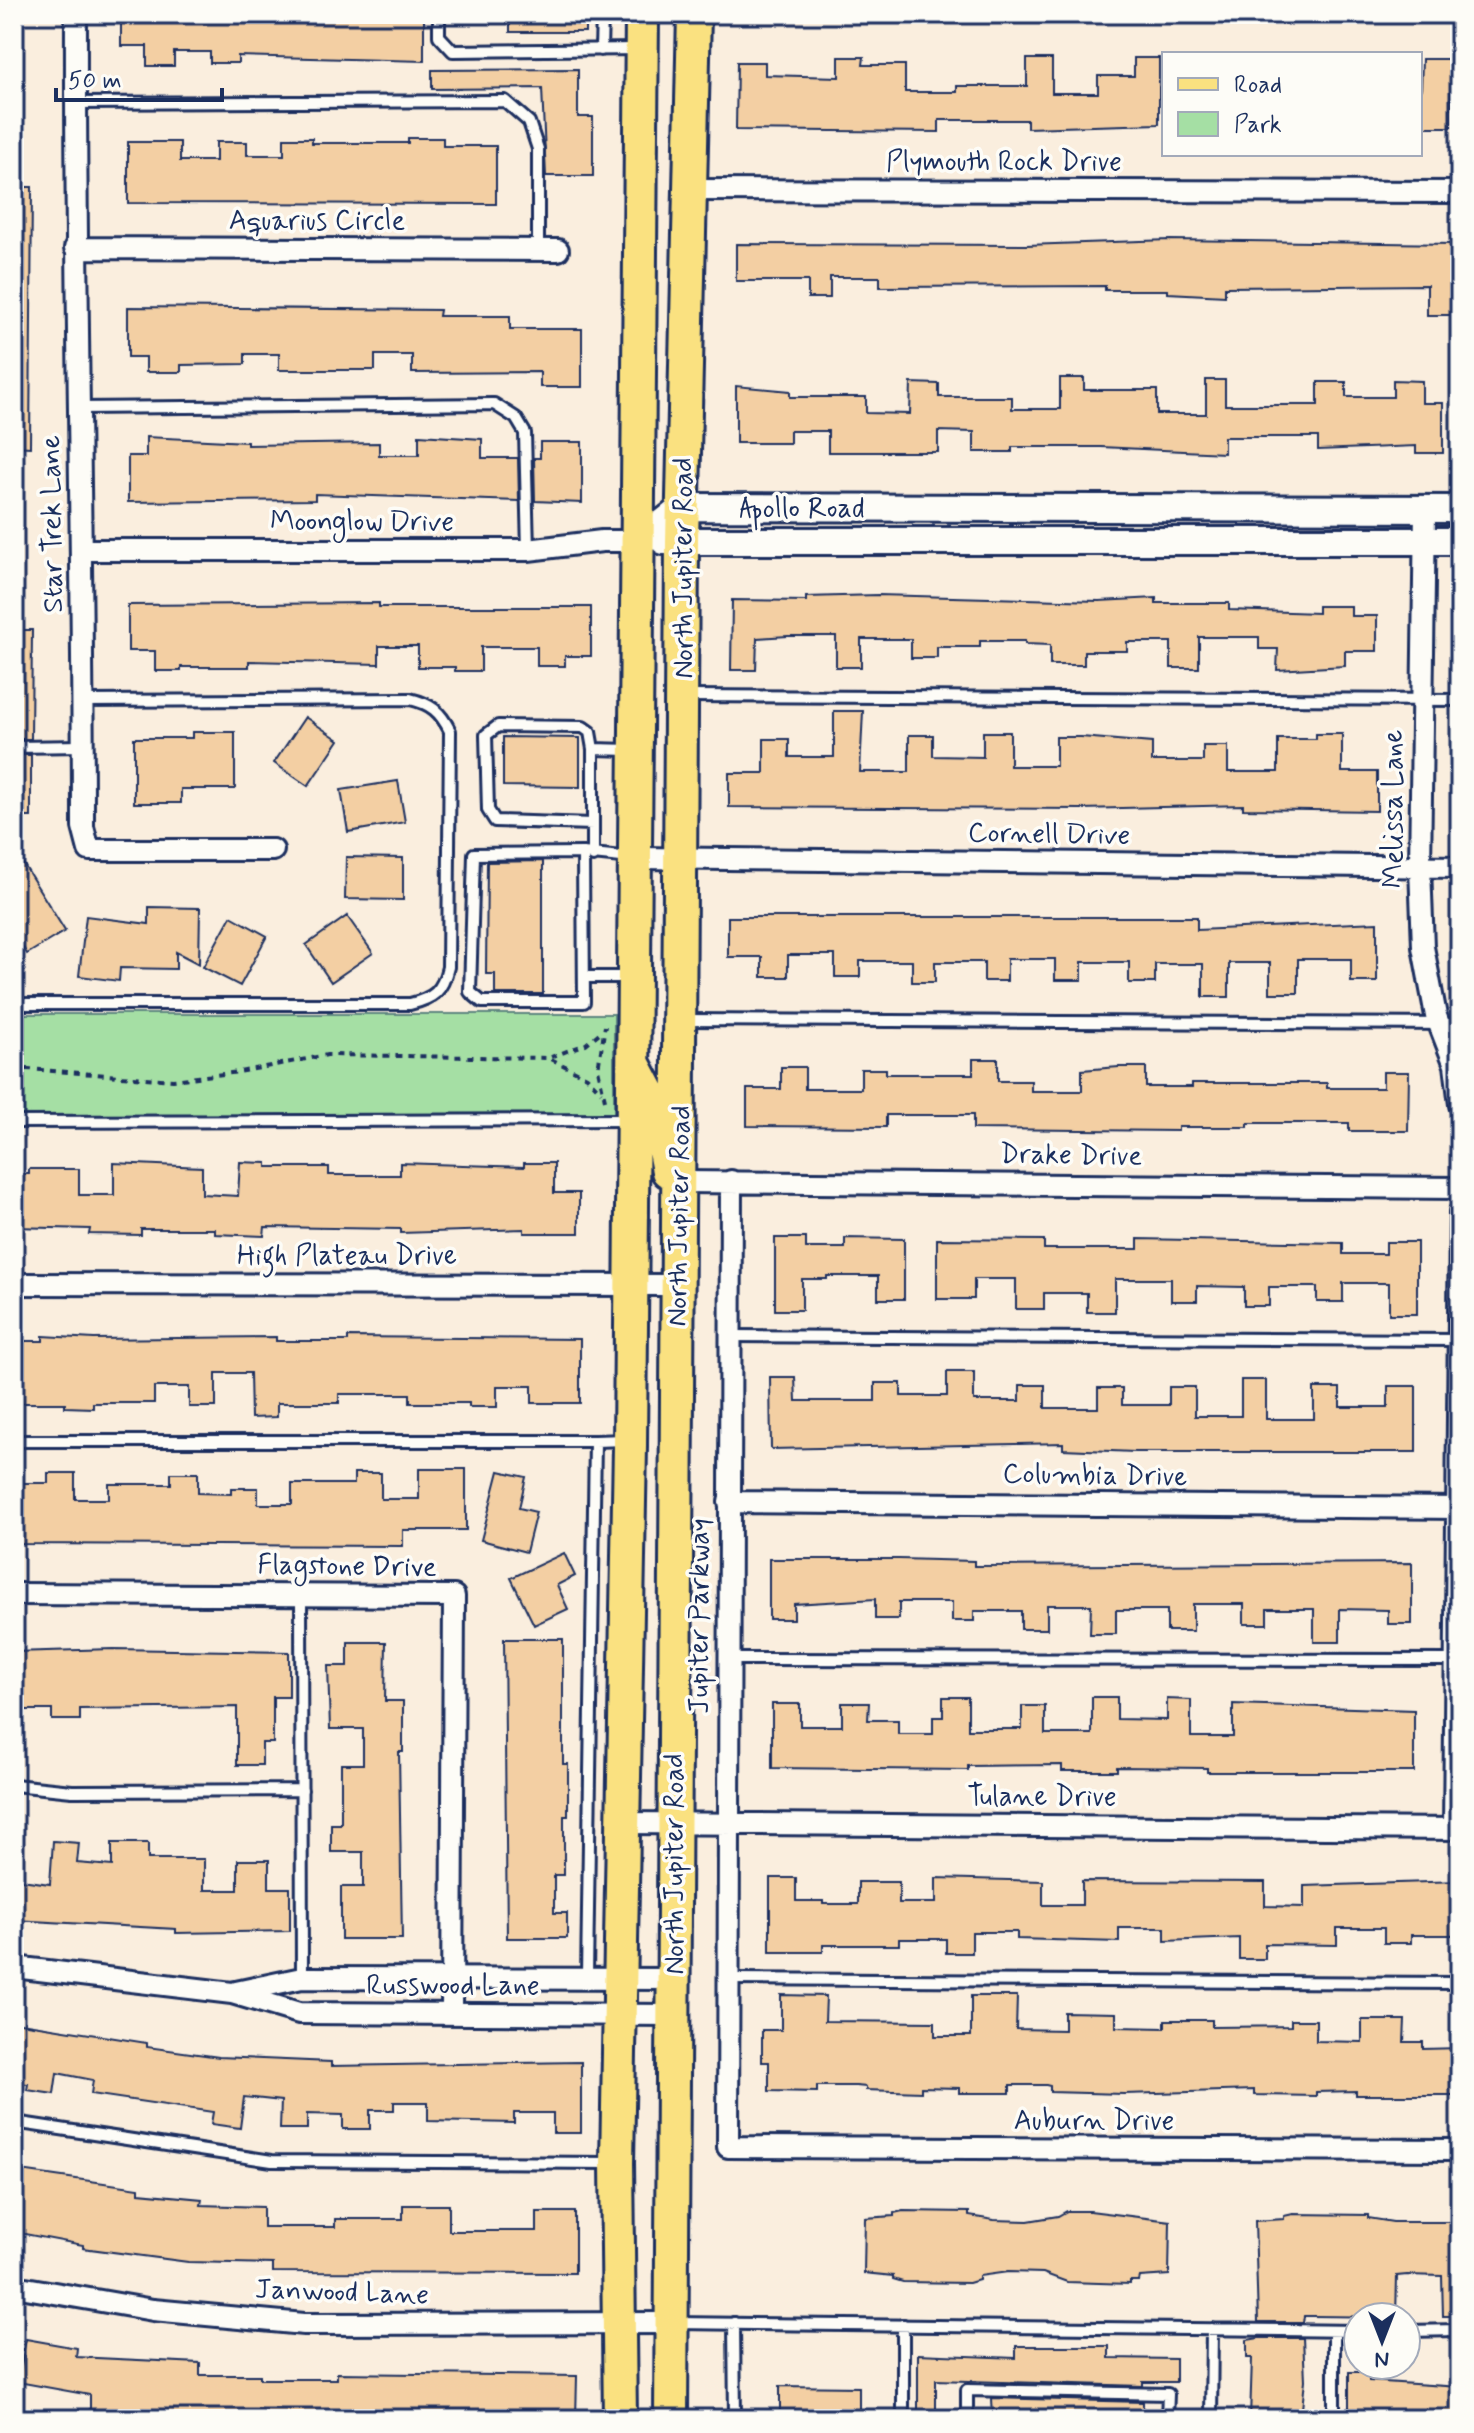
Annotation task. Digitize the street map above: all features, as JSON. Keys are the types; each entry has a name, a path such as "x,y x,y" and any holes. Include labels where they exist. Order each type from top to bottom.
{"main road":[{"name":"North Jupiter Road","path":"620,2419 617,2163 632,1284 621,1120 633,1062 637,858 642,14"},
{"path":"672,14 671,86 693,119"},
{"name":"North Jupiter Road","path":"671,2419 684,696 682,541 694,14"},
{"path":"633,1062 655,1104 665,1166 673,1179 681,1182"}],"street":[{"name":"Star Trek Lane","path":"76,14 75,248 83,550 83,827 89,850 273,850"},
{"name":"Plymouth Rock Drive","path":"692,190 1460,192"},
{"name":"Aquarius Circle","path":"75,248 548,250"},
{"path":"640,541 683,507"},
{"name":"Apollo Road","path":"683,507 1460,509"},
{"name":"Melissa Lane","path":"1425,509 1420,867 1423,947 1439,1024 1455,1065 1460,1105"},
{"name":"Moonglow Drive","path":"83,550 528,550 602,541 640,541"},
{"name":"Apollo Road","path":"640,541 1460,541"},
{"name":"Cornell Drive","path":"637,858 1460,867"},
{"name":"Jupiter Parkway","path":"728,2147 726,1823 731,1181"},
{"name":"Drake Drive","path":"681,1182 1460,1188"},
{"path":"1457,1829 1460,1212"},
{"name":"High Plateau Drive","path":"14,1284 679,1285"},
{"name":"Columbia Drive","path":"729,1502 1458,1508"},
{"name":"Flagstone Drive","path":"14,1594 454,1596 452,2014"},
{"name":"Tulane Drive","path":"623,1823 1457,1829"},
{"name":"Russwood Lane","path":"14,1967 232,1993 299,2013 675,2015"},
{"name":"Russwood Lane","path":"232,1993 302,1978 587,1976 676,1979"},
{"name":"Auburn Drive","path":"728,2147 1460,2150"},
{"name":"Janwood Lane","path":"14,2286 153,2310 304,2324 670,2323"}],"lane":[{"path":"439,14 439,36 453,51 642,49"},
{"path":"601,50 602,14"},
{"path":"76,103 505,101 529,122 538,149 548,250"},
{"path":"79,408 494,404 516,418 525,433 528,550"},
{"path":"684,696 1460,700"},
{"path":"14,1004 410,1004 433,998 443,986 448,967 450,731 443,717 430,704 410,699 83,701"},
{"path":"593,824 495,821 488,810 486,735 498,726 583,727 590,732 593,749 593,824 588,854 584,1002 482,1002 470,992 474,854 588,854 637,858"},
{"path":"14,747 83,746"},
{"path":"593,749 637,751"},
{"path":"584,977 634,977"},
{"path":"682,1020 1460,1024"},
{"path":"14,1122 621,1120"},
{"path":"730,1336 1459,1340"},
{"path":"14,1441 630,1440"},
{"path":"587,1976 595,1441"},
{"path":"301,1593 302,1978"},
{"path":"728,1659 1458,1660"},
{"path":"14,1785 72,1791 302,1790"},
{"path":"727,1979 1460,1983"},
{"path":"14,2122 272,2161 617,2163"},
{"path":"670,2323 1342,2331"},
{"path":"734,2323 735,2419"},
{"path":"903,2325 903,2419"},
{"path":"1211,2419 1212,2329"},
{"path":"1422,2331 1460,2330"},
{"path":"1334,2331 1334,2419"},
{"path":"967,2419 967,2390 1168,2394 1167,2419"}],"path":[{"path":"601,1092 598,1069 607,1022"},
{"path":"14,1068 173,1080 239,1072 327,1055 549,1058 586,1044 604,1030"},
{"path":"549,1058 578,1072 601,1092 621,1120"}],"green space":[{"path":"14,1014 614,1014 614,1120 14,1119"}],"building":[{"path":"121,14 424,14 424,61 238,56 238,63 210,63 210,52 174,52 174,66 147,66 147,46 121,46"},
{"path":"510,14 585,14 585,32 510,32"},
{"path":"839,57 864,57 863,65 905,65 905,92 957,92 957,86 1027,86 1027,59 1052,59 1052,93 1098,93 1098,76 1134,76 1134,58 1159,58 1159,124 1027,128 1027,120 939,120 939,132 736,130 737,62 765,62 765,75 839,77"},
{"path":"1422,59 1451,59 1451,127 1422,127"},
{"path":"578,69 578,117 593,117 593,176 546,176 542,88 432,89 432,70"},
{"path":"284,138 312,138 312,143 408,143 408,138 443,138 443,146 496,146 496,204 128,203 128,142 180,142 180,161 216,161 216,142 247,142 247,155 284,155"},
{"path":"14,187 32,187 30,447 14,446"},
{"path":"1170,240 1452,244 1452,315 1427,315 1427,285 1225,287 1225,296 1168,293 1168,290 1105,290 1105,286 880,287 880,277 830,277 830,298 808,298 808,281 736,281 736,244 1026,245"},
{"path":"128,307 440,310 439,316 510,316 510,329 582,329 582,387 540,387 540,372 412,373 412,355 375,355 375,370 279,370 279,354 245,354 245,364 181,365 181,372 146,372 146,357 128,357"},
{"path":"1060,378 1084,378 1084,390 1157,390 1157,414 1206,414 1206,380 1225,380 1225,405 1318,405 1318,382 1346,382 1346,397 1393,397 1393,380 1422,381 1422,403 1443,403 1443,453 1416,453 1416,446 1318,450 1318,437 1224,437 1224,453 1101,447 1012,447 1012,452 974,452 974,432 938,431 938,452 828,452 828,431 790,431 790,443 736,443 736,386 790,391 790,397 866,397 866,413 910,414 911,383 939,384 939,397 1012,397 1012,409 1060,409"},
{"path":"419,435 482,439 482,458 518,458 519,501 315,494 315,500 128,502 128,456 146,456 146,437 247,442 247,445 379,443 379,455 419,455"},
{"path":"540,442 582,442 582,503 535,501 534,458 540,458"},
{"path":"878,595 1099,601 1156,598 1156,603 1229,603 1229,610 1318,613 1318,606 1351,606 1351,616 1377,616 1377,651 1345,651 1345,666 1277,670 1278,649 1259,649 1259,637 1199,637 1199,668 1171,668 1171,642 1127,642 1127,651 1084,651 1084,665 1050,665 1050,645 1025,644 1025,641 980,641 980,647 937,647 937,658 911,658 911,639 861,639 861,667 836,667 836,636 788,636 757,638 756,670 731,670 732,600 806,601 806,597"},
{"path":"379,603 379,607 591,607 591,656 565,656 565,666 537,666 537,647 481,647 481,671 455,671 455,667 418,667 418,646 379,646 379,664 249,661 249,667 181,667 181,671 155,671 155,651 128,651 128,605"},
{"path":"14,630 32,630 31,739 14,739"},
{"path":"834,711 863,711 860,772 909,772 909,735 933,735 933,756 983,757 983,732 1010,732 1010,766 1056,766 1056,737 1152,743 1152,761 1203,761 1203,746 1228,746 1228,772 1278,772 1278,739 1316,739 1316,734 1342,734 1342,772 1377,772 1377,811 1243,809 1243,805 1081,809 729,807 729,773 764,773 764,739 789,739 789,757 834,757"},
{"path":"305,717 339,740 308,786 274,763"},
{"path":"192,732 235,732 235,789 181,789 181,803 134,803 134,738 192,738"},
{"path":"503,737 580,738 580,787 503,786"},
{"path":"14,755 31,755 31,817 14,817"},
{"path":"398,781 405,822 348,832 341,790"},
{"path":"14,849 65,931 27,954 14,933"},
{"path":"346,857 403,858 403,900 345,899"},
{"path":"543,861 543,994 495,994 495,974 486,974 487,862"},
{"path":"149,907 200,908 199,964 176,952 176,969 120,968 119,981 79,976 86,916 149,924"},
{"path":"231,916 267,936 240,986 203,967"},
{"path":"347,916 373,953 331,982 306,945"},
{"path":"728,917 1197,917 1197,930 1377,922 1377,982 1351,982 1351,959 1298,959 1298,993 1270,993 1270,963 1229,963 1229,997 1203,997 1203,964 1155,964 1155,983 1129,983 1129,962 1082,962 1082,980 1055,980 1055,959 1007,959 1007,981 984,981 984,962 935,962 935,982 912,982 912,961 860,961 860,977 835,977 835,955 788,955 788,977 762,977 762,957 728,957"},
{"path":"973,1059 998,1059 998,1081 1031,1081 1031,1091 1082,1091 1082,1070 1119,1067 1146,1067 1146,1087 1192,1087 1192,1083 1327,1083 1327,1088 1383,1088 1383,1072 1409,1072 1408,1131 1349,1131 1349,1123 1248,1123 1248,1127 1178,1127 1178,1131 973,1129 973,1115 886,1115 886,1127 747,1126 747,1089 781,1089 781,1067 805,1067 805,1089 861,1089 861,1069 886,1069 886,1074 973,1074"},
{"path":"240,1162 267,1163 267,1167 329,1167 329,1175 400,1175 400,1163 524,1167 524,1163 554,1163 554,1193 579,1193 579,1233 524,1233 524,1229 401,1233 401,1229 265,1227 264,1236 215,1234 215,1229 141,1229 141,1235 89,1234 90,1229 14,1227 14,1174 29,1174 29,1169 79,1169 79,1195 114,1195 114,1163 202,1167 202,1194 238,1196"},
{"path":"775,1238 806,1238 806,1248 845,1248 845,1238 904,1239 904,1299 878,1299 878,1276 827,1276 827,1279 802,1279 802,1310 775,1310"},
{"path":"937,1239 1044,1240 1044,1249 1138,1249 1138,1239 1343,1243 1343,1254 1386,1254 1386,1242 1417,1242 1417,1314 1389,1314 1389,1283 1343,1283 1343,1302 1317,1302 1317,1287 1269,1287 1269,1306 1244,1306 1244,1287 1197,1286 1197,1301 1171,1301 1171,1279 1115,1279 1115,1312 1087,1312 1087,1293 1044,1293 1044,1309 1016,1309 1016,1279 974,1279 974,1299 937,1299"},
{"path":"43,1336 94,1339 276,1337 276,1341 348,1341 348,1337 580,1339 580,1403 532,1403 532,1386 497,1386 497,1407 469,1407 469,1403 410,1403 410,1394 339,1394 339,1403 277,1403 277,1417 251,1418 250,1373 216,1373 216,1407 189,1407 189,1387 154,1387 154,1403 93,1403 93,1408 65,1407 65,1403 14,1403 14,1341 43,1341"},
{"path":"947,1372 974,1372 974,1401 1020,1401 1020,1385 1045,1385 1045,1408 1098,1408 1098,1388 1122,1388 1122,1405 1169,1405 1169,1387 1195,1387 1195,1416 1241,1416 1241,1380 1266,1380 1266,1419 1314,1419 1314,1388 1340,1388 1340,1407 1388,1407 1388,1386 1416,1386 1416,1452 1135,1452 1063,1449 1063,1443 771,1449 770,1377 795,1377 796,1401 875,1401 875,1383 901,1383 901,1396 947,1396"},
{"path":"419,1469 466,1469 466,1530 403,1530 403,1546 14,1544 14,1483 48,1483 48,1473 75,1473 75,1499 109,1499 109,1484 171,1484 171,1473 198,1473 198,1493 231,1494 231,1488 258,1488 258,1504 292,1504 292,1484 354,1484 354,1473 381,1473 381,1499 419,1499"},
{"path":"499,1471 526,1477 519,1508 536,1512 526,1552 481,1540"},
{"path":"564,1553 575,1576 557,1585 568,1609 534,1625 511,1578"},
{"path":"769,1559 974,1561 974,1566 1412,1563 1412,1624 1388,1624 1388,1610 1340,1609 1340,1642 1314,1642 1314,1609 1267,1609 1267,1624 1244,1624 1244,1604 1193,1604 1193,1631 1167,1631 1167,1610 1116,1610 1116,1634 1090,1634 1091,1605 1047,1605 1047,1629 1021,1629 1021,1611 974,1611 974,1621 952,1621 952,1602 899,1602 899,1619 875,1619 875,1599 794,1604 794,1619 769,1619"},
{"path":"504,1639 563,1639 563,1764 568,1764 568,1816 564,1816 564,1875 554,1875 554,1913 567,1913 567,1938 507,1938"},
{"path":"348,1642 386,1642 385,1701 403,1701 403,1752 399,1752 402,1939 341,1939 341,1887 363,1887 363,1852 331,1852 331,1824 341,1824 341,1764 363,1764 363,1729 330,1729 328,1666 348,1666"},
{"path":"113,1649 289,1652 289,1697 273,1697 273,1743 262,1743 262,1765 237,1765 237,1707 80,1709 80,1720 52,1720 52,1710 14,1710 14,1652"},
{"path":"943,1697 968,1697 968,1729 1022,1729 1022,1706 1045,1706 1045,1734 1092,1734 1092,1697 1117,1697 1117,1719 1167,1720 1167,1699 1191,1700 1191,1737 1233,1737 1233,1704 1414,1710 1414,1772 1207,1772 1207,1768 1117,1767 1117,1771 1062,1771 1062,1765 968,1766 968,1770 772,1768 772,1704 800,1704 800,1726 842,1726 842,1703 869,1703 868,1720 898,1720 898,1734 933,1734 933,1717 943,1717"},
{"path":"53,1841 79,1843 77,1863 112,1866 112,1843 148,1843 148,1859 204,1859 204,1890 238,1890 238,1860 269,1860 269,1888 290,1888 290,1931 176,1933 176,1929 14,1920 14,1879 50,1884"},
{"path":"770,1878 796,1878 796,1901 823,1901 823,1904 858,1904 858,1882 899,1882 899,1903 936,1903 936,1878 1043,1881 1043,1905 1082,1905 1082,1881 1265,1882 1265,1906 1304,1907 1304,1886 1460,1881 1460,1935 1411,1935 1411,1943 1384,1943 1384,1928 1337,1928 1337,1945 1265,1944 1265,1959 1239,1959 1239,1938 1165,1941 1165,1928 1119,1928 1119,1942 1017,1939 1017,1932 972,1932 972,1953 946,1953 946,1939 899,1939 899,1945 823,1945 823,1952 770,1952"},
{"path":"781,1995 826,1996 825,2021 935,2022 935,2036 971,2036 971,1996 1017,1996 1016,2029 1064,2030 1064,2012 1116,2013 1116,2027 1165,2028 1165,2020 1212,2020 1212,2027 1291,2026 1291,2020 1316,2020 1316,2041 1362,2042 1362,2020 1405,2020 1404,2042 1423,2042 1423,2049 1460,2048 1460,2095 1356,2095 1356,2091 1316,2092 1316,2096 1254,2095 1254,2090 1124,2094 1050,2092 1050,2086 1046,2085 1010,2085 1010,2093 959,2093 959,2088 921,2087 921,2092 866,2090 866,2087 856,2086 817,2086 817,2092 769,2091 769,2062 762,2062 762,2030 781,2030"},
{"path":"14,2022 219,2057 331,2062 331,2066 581,2062 581,2133 553,2133 553,2113 514,2113 514,2123 428,2121 428,2102 394,2102 394,2110 370,2110 370,2129 343,2129 343,2115 307,2114 307,2129 280,2129 281,2101 244,2097 240,2128 211,2124 213,2112 91,2094 93,2080 57,2073 54,2094 27,2090 28,2084 14,2083"},
{"path":"14,2170 139,2188 139,2193 202,2199 201,2205 263,2207 263,2227 335,2227 335,2219 403,2219 403,2205 449,2205 449,2231 537,2231 537,2212 575,2212 575,2273 273,2272 273,2264 188,2262 83,2248 83,2245 14,2232"},
{"path":"1067,2211 1090,2211 1170,2221 1169,2275 1140,2277 1139,2281 1130,2281 1130,2284 1067,2282 1043,2273 1008,2272 979,2276 979,2280 969,2283 903,2282 893,2279 893,2276 864,2273 865,2218 894,2216 894,2213 969,2212 969,2216 994,2220 1028,2221 1058,2216"},
{"path":"1368,2215 1368,2218 1393,2222 1460,2222 1460,2316 1443,2316 1442,2276 1407,2275 1397,2276 1396,2301 1342,2301 1342,2316 1304,2316 1303,2322 1258,2322 1255,2221 1284,2219 1284,2216"},
{"path":"1303,2338 1305,2380 1301,2419 1250,2419 1252,2358 1247,2358 1247,2340"},
{"path":"26,2339 77,2348 76,2357 200,2363 200,2375 260,2375 260,2379 337,2379 337,2373 577,2376 576,2419 324,2416 324,2419 146,2419 146,2414 90,2414 90,2395 18,2382"},
{"path":"1016,2346 1109,2346 1109,2358 1176,2359 1176,2382 1143,2382 1143,2386 936,2380 936,2419 918,2419 918,2354 1016,2358"},
{"path":"1349,2381 1460,2387 1460,2419 1349,2419"},
{"path":"780,2386 859,2387 859,2419 780,2419"},
{"path":"992,2398 1143,2402 1143,2419 993,2419"}]}
